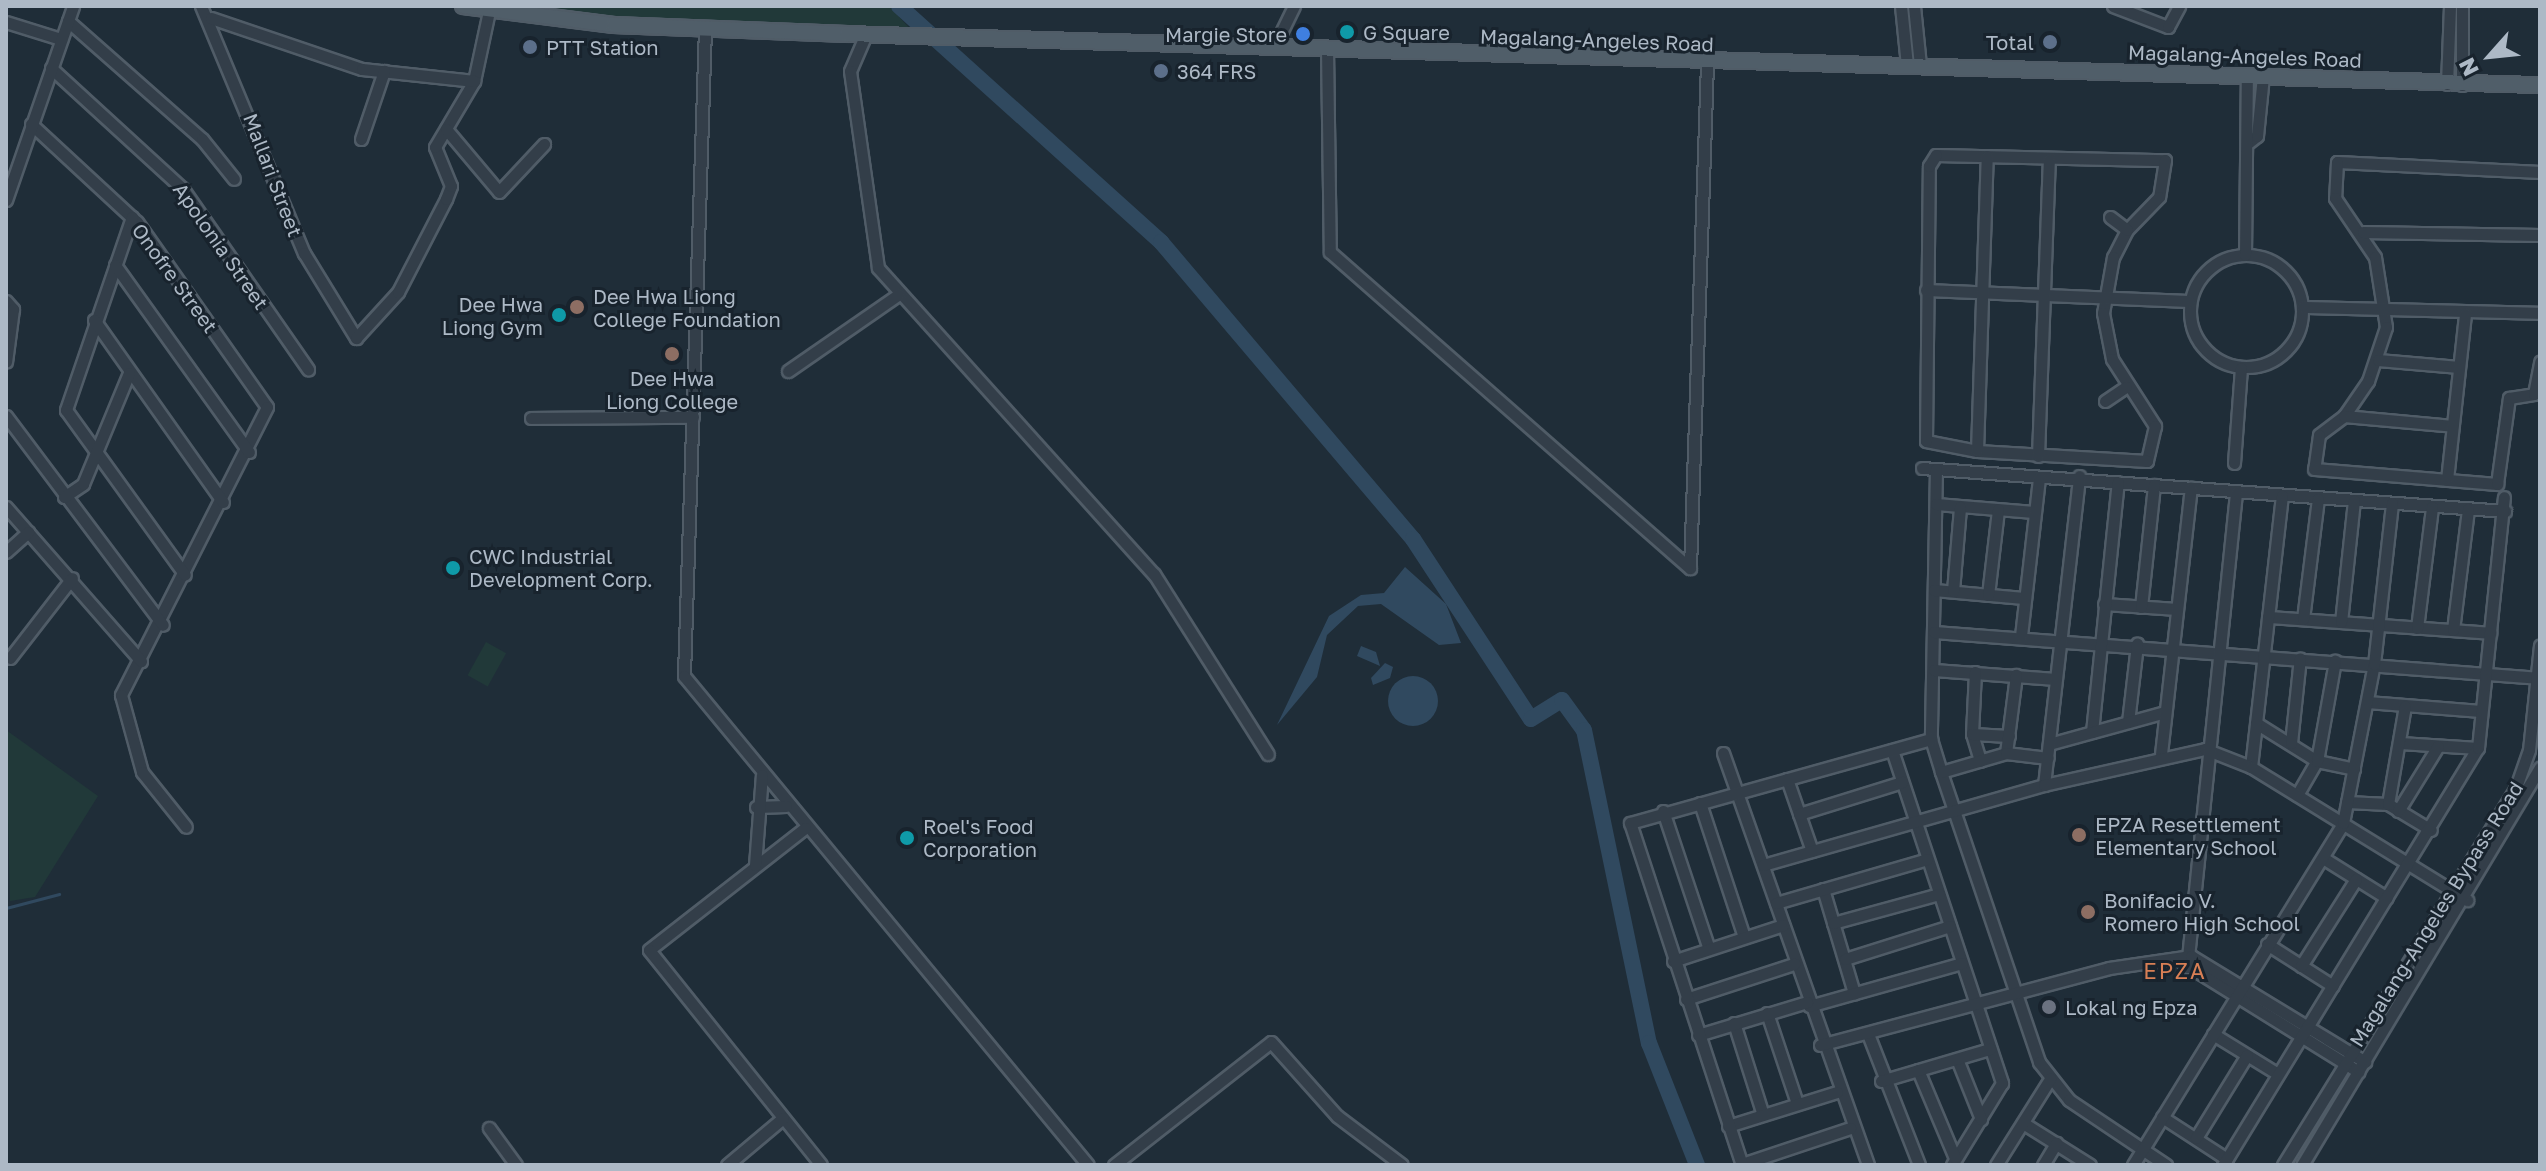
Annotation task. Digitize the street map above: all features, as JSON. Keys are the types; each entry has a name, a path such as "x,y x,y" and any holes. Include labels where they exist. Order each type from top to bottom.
{"main road":[{"name":"Magalang-Angeles Road","path":"463,6 489,11 705,28 1272,44 1327,49 1707,64 1914,65 2540,85"}],"street":[{"path":"7,196 73,6"},
{"name":"Mallari Street","path":"201,6 211,18 304,253 356,338 398,292 446,199 451,186 434,151 446,129"},
{"path":"1272,44 1288,6"},
{"path":"1272,44 1294,6"},
{"path":"1901,6 1914,65"},
{"path":"1914,6 1914,65"},
{"path":"2118,7 2168,27 2179,6"},
{"path":"2450,6 2448,49 2455,84"},
{"path":"2455,84 2462,49 2462,6"},
{"path":"489,11 474,81 446,129 499,192 544,144"},
{"path":"211,18 384,71 474,81"},
{"path":"68,21 202,139 234,179"},
{"path":"6,22 61,39"},
{"path":"705,28 693,417 680,656 692,692 1088,1165"},
{"path":"2449,28 2462,28"},
{"path":"866,34 850,71 859,156 877,266 1154,574 1268,754"},
{"path":"1327,49 1330,252 1690,568 1707,64"},
{"path":"2448,49 2462,49"},
{"name":"Apolonia Street","path":"51,68 182,188 308,369"},
{"path":"361,139 384,71"},
{"path":"2245,255 2249,142 2247,75"},
{"path":"2249,142 2257,136 2263,76"},
{"name":"Onofre Street","path":"31,124 132,217 267,412 249,452"},
{"path":"1977,451 1987,156"},
{"path":"1987,156 2165,160 2159,197 2127,230 2104,296 2104,333 2126,387 2155,426 2147,461 1977,451 1929,444 1923,435 1931,160 1987,156"},
{"path":"2038,456 2049,159"},
{"path":"2540,172 2337,162 2335,198 2363,232 2386,307 2378,360 2344,416 2319,435 2311,463 2318,472 2497,484 2509,398 2534,394 2540,362"},
{"path":"132,217 94,320 66,410 185,575"},
{"path":"2110,217 2127,230"},
{"path":"2363,232 2540,235"},
{"path":"2245,255 2278,264 2302,307 2301,325 2280,357 2241,368 2198,343 2189,301 2210,267 2245,255"},
{"path":"115,265 249,452 120,707 142,772 186,827"},
{"path":"1926,290 2189,301"},
{"path":"788,371 899,294"},
{"path":"6,301 13,309 6,362"},
{"path":"2302,307 2540,313"},
{"path":"2447,480 2465,313"},
{"path":"94,320 223,502"},
{"path":"2378,360 2459,367"},
{"path":"2234,463 2241,368"},
{"path":"64,497 83,484 129,373"},
{"path":"2105,401 2126,387"},
{"path":"6,416 163,625"},
{"path":"2344,416 2453,426"},
{"path":"531,418 693,417"},
{"path":"1922,468 2078,477 2318,499 2505,511"},
{"path":"1936,469 1931,739 1941,772 2016,995 2050,1079 2091,1118 2166,1165"},
{"path":"2021,636 2039,477"},
{"path":"2044,785 2078,477"},
{"path":"2092,732 2118,482"},
{"path":"2141,607 2154,485"},
{"path":"2161,754 2191,488"},
{"path":"2189,962 2205,749 2236,492"},
{"path":"2251,767 2282,496"},
{"path":"2162,1117 2196,1138 2225,1162 2304,1030 2431,830 2478,748 2505,511 2504,497"},
{"path":"2303,619 2318,499"},
{"path":"2341,622 2354,501"},
{"path":"2133,1165 2238,989 2343,823 2374,664 2392,503"},
{"path":"1936,504 2034,512"},
{"path":"6,507 72,578 126,652 141,661"},
{"path":"1953,591 1960,507"},
{"path":"2417,628 2432,507"},
{"path":"2453,630 2468,509"},
{"path":"1988,595 1998,510"},
{"path":"6,552 28,532"},
{"path":"10,658 72,578"},
{"path":"1934,590 2024,598"},
{"path":"2104,604 2177,609"},
{"path":"2268,617 2490,633"},
{"path":"1934,632 2061,638 2538,678"},
{"path":"2128,722 2137,644"},
{"name":"Magalang-Angeles Bypass Road","path":"2283,1165 2522,774 2538,678 2540,646"},
{"path":"2291,743 2300,658"},
{"path":"2297,795 2317,761 2335,661"},
{"path":"1934,670 2056,679"},
{"path":"1975,672 1972,734 1980,761"},
{"path":"2006,753 2016,675"},
{"path":"2367,702 2481,711"},
{"path":"2393,807 2405,706"},
{"path":"2049,744 2165,712"},
{"path":"2256,723 2317,761 2354,769"},
{"path":"1972,734 2009,736"},
{"path":"1850,1128 1742,1164 1629,826 1663,811 1931,739"},
{"path":"2400,743 2478,748"},
{"path":"2393,807 2438,746"},
{"path":"1763,865 1915,820 2161,754 2205,749 2251,767 2467,900"},
{"path":"1892,750 2002,1083 1954,1162"},
{"path":"1723,753 1741,792 1820,1045 1865,1164"},
{"path":"1941,772 2006,753 2048,758"},
{"name":"Magalang-Angeles Bypass Road","path":"2302,1165 2467,900 2540,768"},
{"path":"755,865 756,807 762,775"},
{"path":"1787,779 1812,851"},
{"path":"1799,814 1902,782"},
{"path":"2347,802 2393,807 2431,830"},
{"path":"1700,803 1744,937"},
{"path":"756,807 786,806"},
{"path":"1663,811 1709,949"},
{"path":"805,828 649,950 821,1165"},
{"path":"2323,858 2387,898"},
{"path":"1776,903 1927,859"},
{"path":"2301,966 2356,879"},
{"path":"1823,889 1854,993"},
{"path":"1833,923 1939,894"},
{"path":"1673,961 1783,925"},
{"path":"1845,959 1950,926"},
{"path":"2267,944 2333,986"},
{"path":"1820,1045 2176,956 2238,989 2362,1067"},
{"path":"1698,1035 1767,1013 1962,963"},
{"path":"1686,999 1794,964"},
{"path":"1767,1013 1797,1103"},
{"path":"1734,1023 1763,1115"},
{"path":"1868,1034 1881,1081 1919,1165"},
{"path":"2213,1034 2278,1074"},
{"path":"1114,1165 1271,1042 1337,1116 1402,1165"},
{"path":"1881,1081 1990,1049"},
{"path":"2196,1138 2247,1055"},
{"path":"1957,1059 1981,1119"},
{"path":"1918,1070 1954,1162"},
{"path":"1996,1165 2050,1079"},
{"path":"1728,1126 1837,1092"},
{"path":"727,1165 783,1118"},
{"path":"2023,1123 2089,1165"},
{"path":"489,1128 516,1165"},
{"path":"2043,1165 2056,1143"}],"green space":[{"path":"475,6 889,6 913,32 662,24"},
{"path":"486,642 506,653 488,686 468,675"},
{"path":"6,730 98,796 35,897 10,901"}],"water":[{"path":"1405,567 1446,604 1461,643 1439,645 1381,604 1358,606 1327,635 1317,677 1277,725 1329,616 1361,595 1384,593"},
{"path":"1361,646 1376,652 1380,666 1357,656"},
{"path":"1385,663 1393,667 1390,678 1373,685 1371,678"},
{"path":"1403,677 1423,677 1437,691 1437,711 1423,725 1403,725 1389,711 1389,691"}],"waterway":[{"path":"899,6 1161,242 1413,539 1531,719 1562,700 1584,730 1649,1043 1697,1165"},
{"path":"6,908 59,894"}],"place":[{"name":"G Square","path":"1347,32"},
{"name":"Margie Store","path":"1303,34"},
{"name":"Total","path":"2050,42"},
{"name":"PTT Station","path":"530,47"},
{"name":"364 FRS","path":"1161,71"},
{"name":"Dee Hwa Liong College Foundation","path":"577,307"},
{"name":"Dee Hwa Liong Gym","path":"559,315"},
{"name":"Dee Hwa Liong College","path":"672,354"},
{"name":"CWC Industrial Development Corp.","path":"453,568"},
{"name":"EPZA Resettlement Elementary School","path":"2079,835"},
{"name":"Roel's Food Corporation","path":"907,838"},
{"name":"Bonifacio V. Romero High School","path":"2088,912"},
{"name":"Lokal ng Epza","path":"2049,1007"}],"district":[{"name":"EPZA","path":"2175,971"}]}
